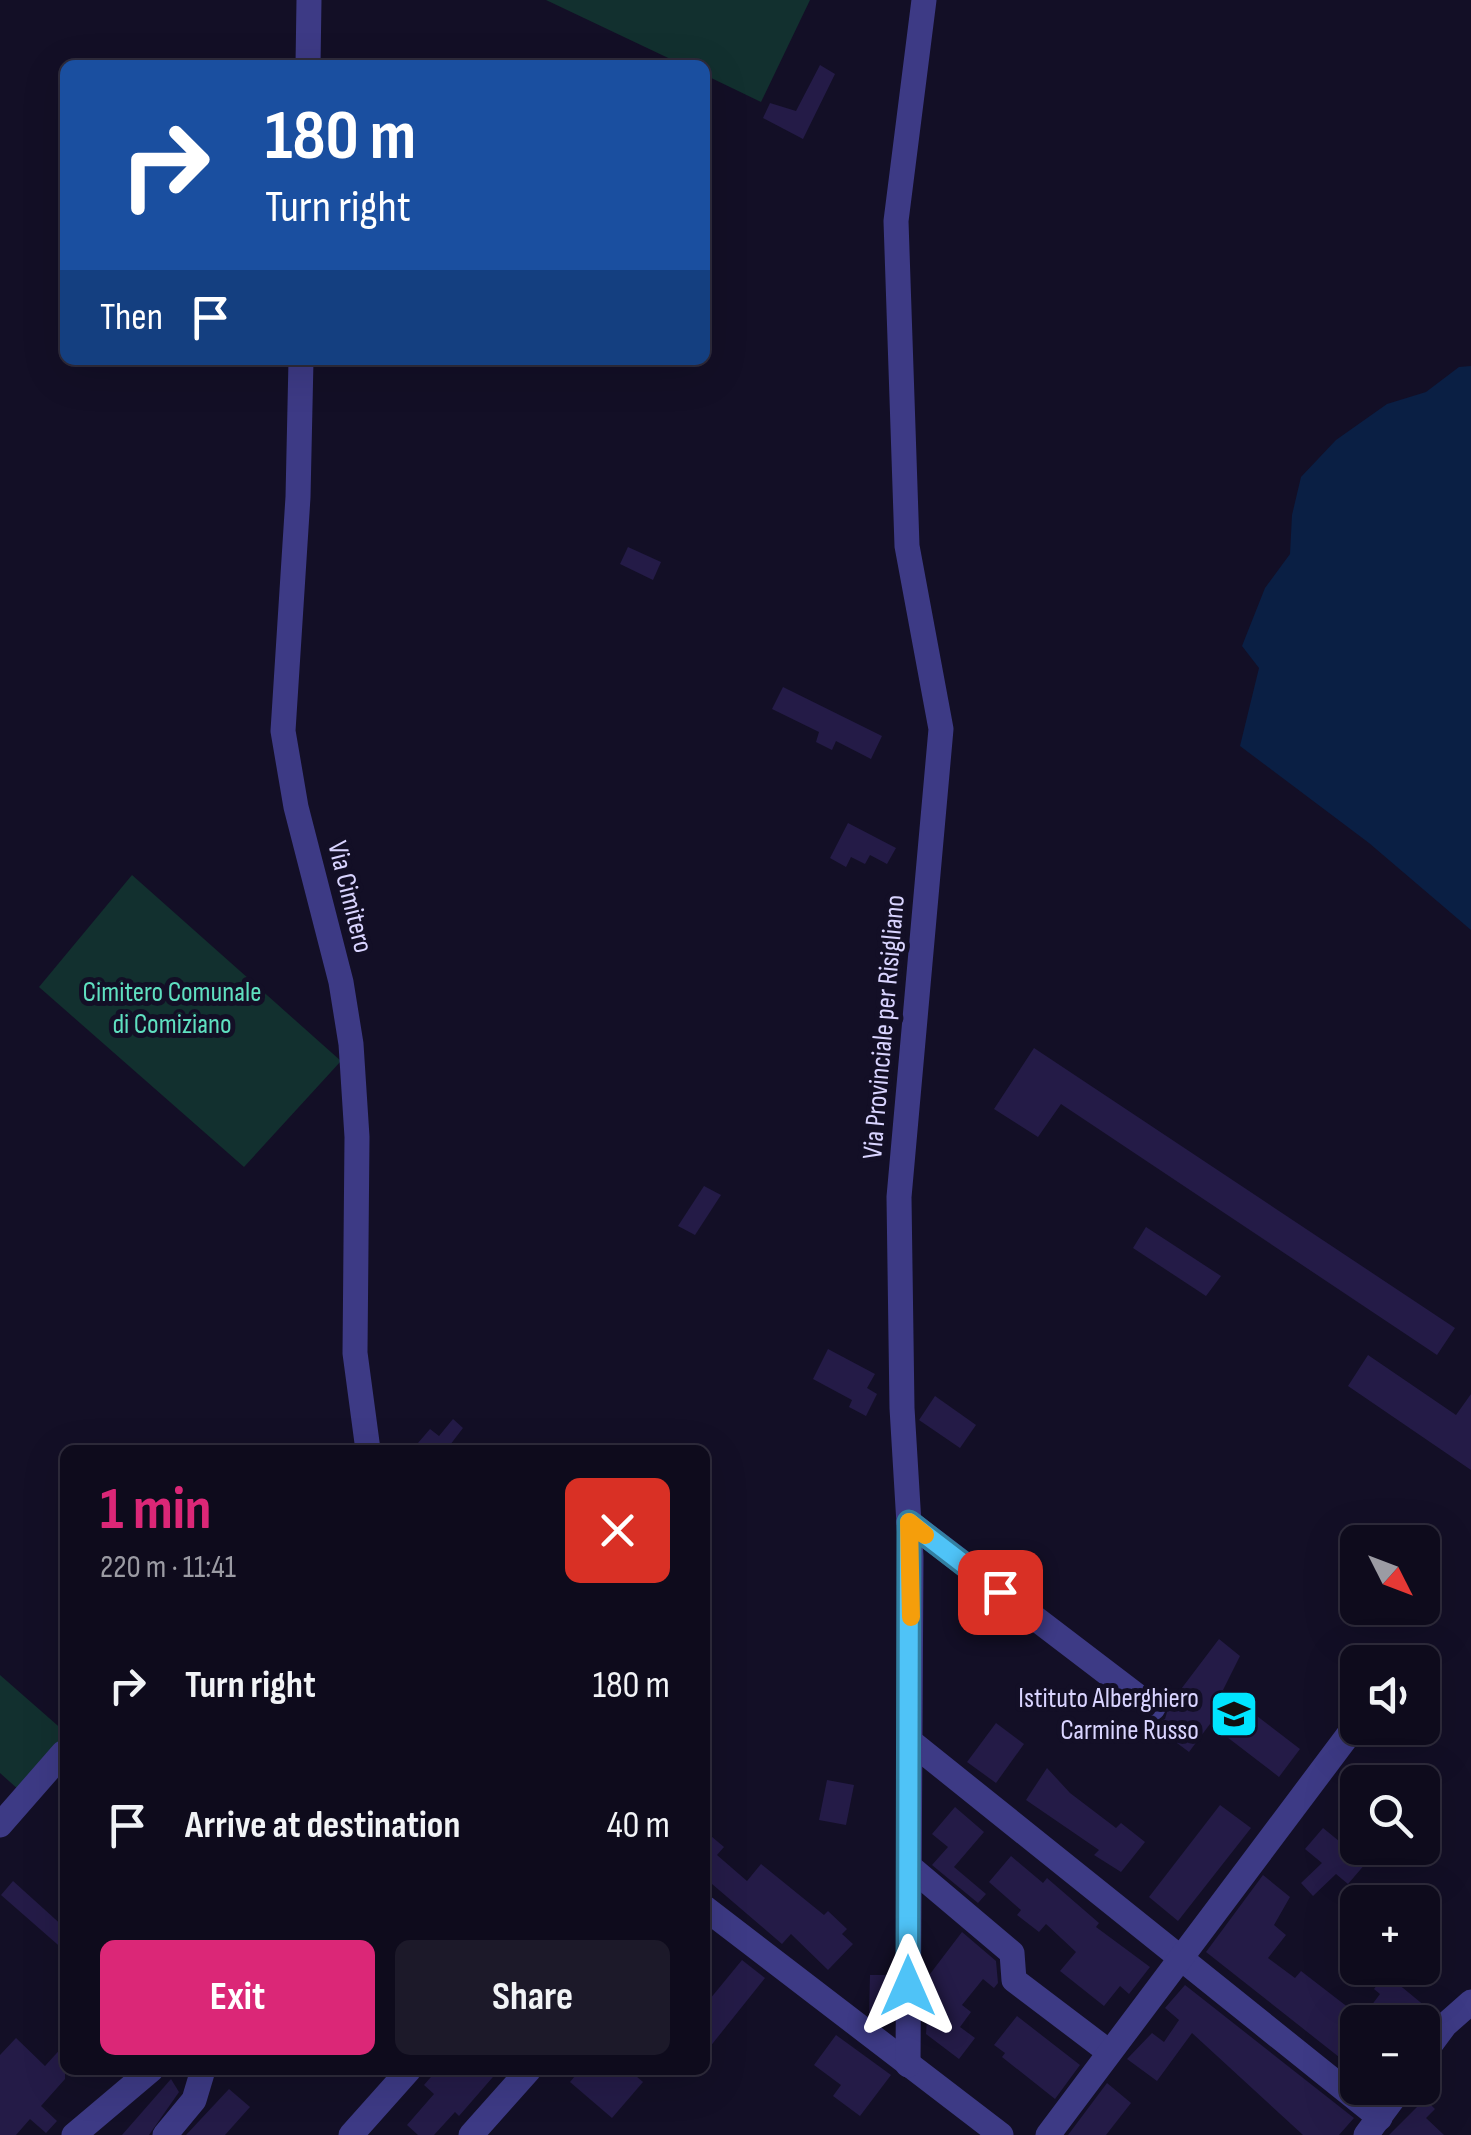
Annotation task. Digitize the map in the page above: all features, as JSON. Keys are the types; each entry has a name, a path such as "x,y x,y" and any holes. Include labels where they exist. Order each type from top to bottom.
{"street":[{"path":"308,60 309,0"},
{"name":"Via Provinciale per Risigliano","path":"908,2066 909,1522 902,1408 899,1196 941,730 907,546 896,221 924,0"},
{"name":"Via Cimitero","path":"301,365 298,497 282,731 296,807 341,982 351,1044 357,1137 355,1353 367,1445"},
{"path":"909,1522 1154,1708"},
{"path":"910,1741 1179,1957 1373,2127 1389,2105"},
{"path":"1048,2135 1340,1745"},
{"path":"0,1826 60,1756"},
{"path":"909,1866 1012,1953 1014,1980 1109,2052"},
{"path":"710,1912 1001,2135"},
{"path":"1440,2030 1471,2002"},
{"path":"74,2135 145,2075"},
{"path":"165,2135 194,2100 202,2075"},
{"path":"352,2135 405,2075"},
{"path":"471,2135 525,2075"}],"green space":[{"path":"546,0 810,0 761,102 710,77 710,60 672,60"},
{"name":"Cimitero Comunale di Comiziano","path":"132,875 341,1061 244,1167 39,987"},
{"path":"0,1675 60,1728 60,1744 19,1790 0,1773"}],"water":[{"path":"1471,366 1471,930 1369,843 1240,746 1259,668 1242,646 1265,588 1290,554 1292,515 1301,477 1336,440 1387,404 1426,392 1459,367"}],"building":[{"path":"820,65 835,74 803,139 763,118 770,103 796,111"},
{"path":"628,547 661,562 653,580 620,564"},
{"path":"783,687 882,736 871,759 836,741 832,750 816,742 819,732 772,709"},
{"path":"848,823 896,848 887,864 870,855 865,864 851,857 846,867 830,858"},
{"path":"1034,1048 1455,1328 1437,1355 1061,1104 1038,1137 994,1109"},
{"path":"704,1186 721,1195 695,1235 678,1226"},
{"path":"1146,1227 1221,1276 1206,1296 1133,1248"},
{"path":"828,1349 875,1374 867,1388 877,1394 866,1416 849,1407 852,1400 813,1379"},
{"path":"1368,1355 1456,1415 1471,1394 1471,1470 1348,1386"},
{"path":"935,1396 976,1425 960,1448 919,1420"},
{"path":"453,1419 463,1428 450,1445 416,1445 430,1429 439,1436"},
{"path":"1219,1639 1240,1656 1223,1690 1300,1749 1279,1777 1210,1724 1189,1752 1153,1725 1165,1719 1169,1705"},
{"path":"996,1723 1024,1744 996,1783 967,1762"},
{"path":"1047,1768 1070,1793 1116,1828 1121,1823 1145,1842 1121,1872 1094,1855 1099,1850 1026,1800"},
{"path":"827,1780 854,1785 846,1825 819,1820"},
{"path":"1220,1805 1251,1828 1178,1921 1149,1897"},
{"path":"955,1807 984,1832 954,1867 986,1894 978,1903 932,1865 948,1847 932,1834"},
{"path":"1323,1828 1340,1842 1340,1865 1364,1865 1348,1884 1336,1874 1313,1896 1301,1883 1322,1863 1305,1849"},
{"path":"710,1835 724,1847 717,1855 747,1881 761,1864 824,1915 828,1911 847,1929 842,1934 853,1944 828,1970 791,1934 782,1944 710,1882"},
{"path":"1011,1856 1043,1883 1047,1878 1099,1923 1096,1927 1150,1967 1129,1994 1120,1986 1104,2006 1060,1971 1076,1952 1046,1924 1039,1932 1017,1915 1021,1910 989,1882"},
{"path":"1263,1875 1290,1897 1274,1925 1286,1935 1268,1958 1295,1978 1301,1971 1345,2005 1340,2005 1340,2058 1206,1952"},
{"path":"13,1881 60,1923 60,1947 1,1895"},
{"path":"962,1932 996,1961 998,1983 994,1988 983,1979 962,2005 971,2012 960,2027 975,2038 959,2059 926,2034 930,1974"},
{"path":"742,1960 765,1978 710,2047 710,1999"},
{"path":"870,1975 891,1975 890,2018 869,2014"},
{"path":"1185,1985 1354,2118 1339,2135 1303,2135 1192,2033 1157,2081 1127,2059 1152,2033 1164,2042 1179,2020 1165,2008"},
{"path":"1377,1985 1399,1985 1424,2005 1372,2005 1380,1994 1374,1989"},
{"path":"1017,2016 1080,2065 1055,2099 1002,2057 1005,2053 994,2045"},
{"path":"836,2035 891,2075 860,2116 833,2096 841,2085 814,2065"},
{"path":"16,2038 45,2066 60,2050 60,2075 65,2075 65,2079 41,2106 57,2121 46,2133 30,2119 16,2135 0,2135 0,2055"},
{"path":"433,2075 495,2075 459,2116 455,2112 434,2135 418,2135 407,2125 434,2094 424,2085"},
{"path":"576,2075 635,2075 643,2082 612,2118 570,2082"},
{"path":"171,2079 179,2092 149,2135 122,2135"},
{"path":"1107,2083 1131,2103 1106,2135 1068,2135"},
{"path":"229,2089 250,2107 225,2135 186,2135"},
{"path":"1419,2105 1431,2105 1435,2109 1426,2118 1444,2135 1389,2135"}],"slow traffic":[{"path":"911,1617 909,1522 925,1535"}],"place":[{"name":"Istituto Alberghiero Carmine Russo","path":"1234,1714"}],"route":[{"path":"908,1986 909,1522 1000,1592"}]}
